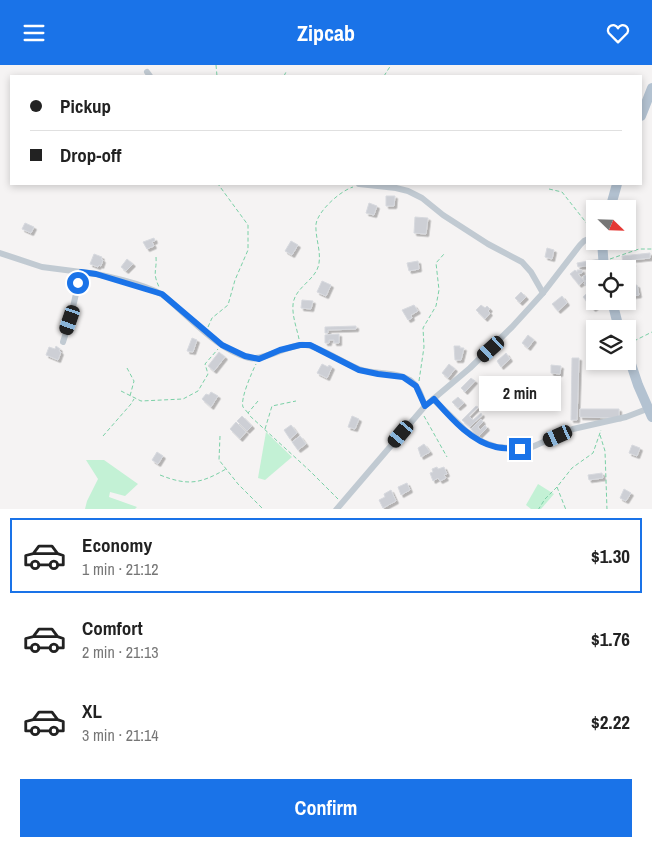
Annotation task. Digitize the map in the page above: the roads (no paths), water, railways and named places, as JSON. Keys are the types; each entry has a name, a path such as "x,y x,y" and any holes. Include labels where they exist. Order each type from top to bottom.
{"main road":[{"path":"642,113 652,88"},
{"path":"613,200 617,185"},
{"path":"634,370 650,413"}],"street":[{"path":"372,185 396,187 422,198 443,215 480,239 502,253 522,262 531,272 543,293"},
{"path":"336,509 423,409 491,349 543,293 586,240"},
{"path":"0,253 42,267 96,274 162,294 222,345 237,353 259,359 280,350 300,345 314,347 359,370 403,377 416,386 423,409"},
{"path":"63,342 81,272"},
{"path":"434,399 466,431 483,442 497,447 520,449 532,447 574,429 650,413"}]}
